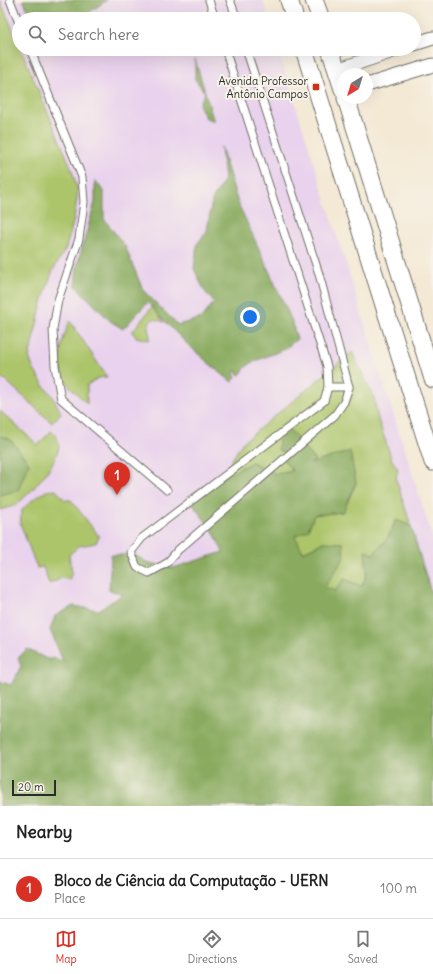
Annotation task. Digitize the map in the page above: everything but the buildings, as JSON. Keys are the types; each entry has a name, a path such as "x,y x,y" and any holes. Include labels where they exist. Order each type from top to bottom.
{"street":[{"path":"289,0 293,12"},
{"path":"314,0 318,12"},
{"path":"421,42 433,38"},
{"path":"306,56 350,192 359,226 433,462"},
{"path":"332,56 337,70"},
{"path":"343,68 378,56"},
{"path":"373,83 433,65"},
{"path":"348,104 433,378"},
{"path":"350,192 372,184"},
{"path":"359,226 385,221"}],"lane":[{"path":"10,0 15,12"},
{"path":"209,0 213,12"},
{"path":"230,0 234,12"},
{"path":"33,56 82,177 84,202 79,239 58,300 53,329 54,366 61,399 167,490"},
{"path":"227,56 327,366 328,387 324,401 142,538 132,552 137,567 149,573 167,563 178,550 335,415 344,402 349,387 319,274 248,56"},
{"path":"328,387 349,387"}],"shaded area":[{"path":"0,0 263,0 267,12 12,12 12,56 280,56 433,539 433,806 0,806"}],"green space":[{"path":"0,0 12,28 12,56 24,56 71,167 78,191 74,219 66,248 53,270 43,299 29,357 33,368 44,386 52,395 61,413 52,423 3,378 0,381"},
{"path":"23,0 107,0 90,12 29,12"},
{"path":"195,59 214,122 205,117 199,104 205,93 195,79"},
{"path":"221,147 238,203 291,319 297,339 285,349 253,362 246,367 240,375 238,375 236,370 234,373 236,378 232,382 209,364 167,324 148,302 123,329 110,321 75,285 77,266 95,202 95,180 104,192 104,219 125,246 143,290 178,325 202,318 214,302 205,292 194,269 197,244 207,231 212,200 225,179"},
{"path":"152,307 164,322 154,319 150,321 148,329 150,336 149,340 136,337 132,332"},
{"path":"70,321 107,377 98,378 87,385 87,404 64,378 60,364 62,342"},
{"path":"352,352 374,398 378,419 392,460 398,469 396,479 411,526 396,520 387,539 373,554 365,550 367,573 362,586 335,591 324,587 344,558 324,542 303,552 294,536 308,530 314,515 343,512 356,483 307,465 315,460 306,451 288,454 293,471 276,474 252,462 219,481 242,443"},
{"path":"0,411 38,445 51,431 57,437 59,445 57,454 52,464 37,485 15,505 0,510 0,495 18,490 29,463 10,439 0,436"},
{"path":"291,431 315,461 310,464 350,451 356,483 343,512 314,515 308,530 295,536 303,552 324,542 343,543 344,558 325,587 335,591 344,579 362,586 367,573 365,550 373,554 387,539 396,520 411,526 433,599 433,806 0,806 0,681 11,685 21,666 18,658 27,649 47,659 55,658 63,661 50,630 55,616 73,606 99,610 123,594 109,590 111,555 135,555 146,562 173,568 223,552 213,531 187,497 252,462 276,474 293,471 284,461 288,454 278,450 279,439"},
{"path":"0,436 10,439 29,463 18,490 0,495"},
{"path":"56,490 65,500 71,500 99,536 96,543 79,546 69,555 72,572 69,580 62,578 49,584 43,567 37,568 20,523 22,510 31,501 46,491"}],"place":[{"name":"Avenida Professor Antônio Campos","path":"316,87"},
{"name":"Bloco de Ciência da Computação - UERN","path":"117,495"}]}
